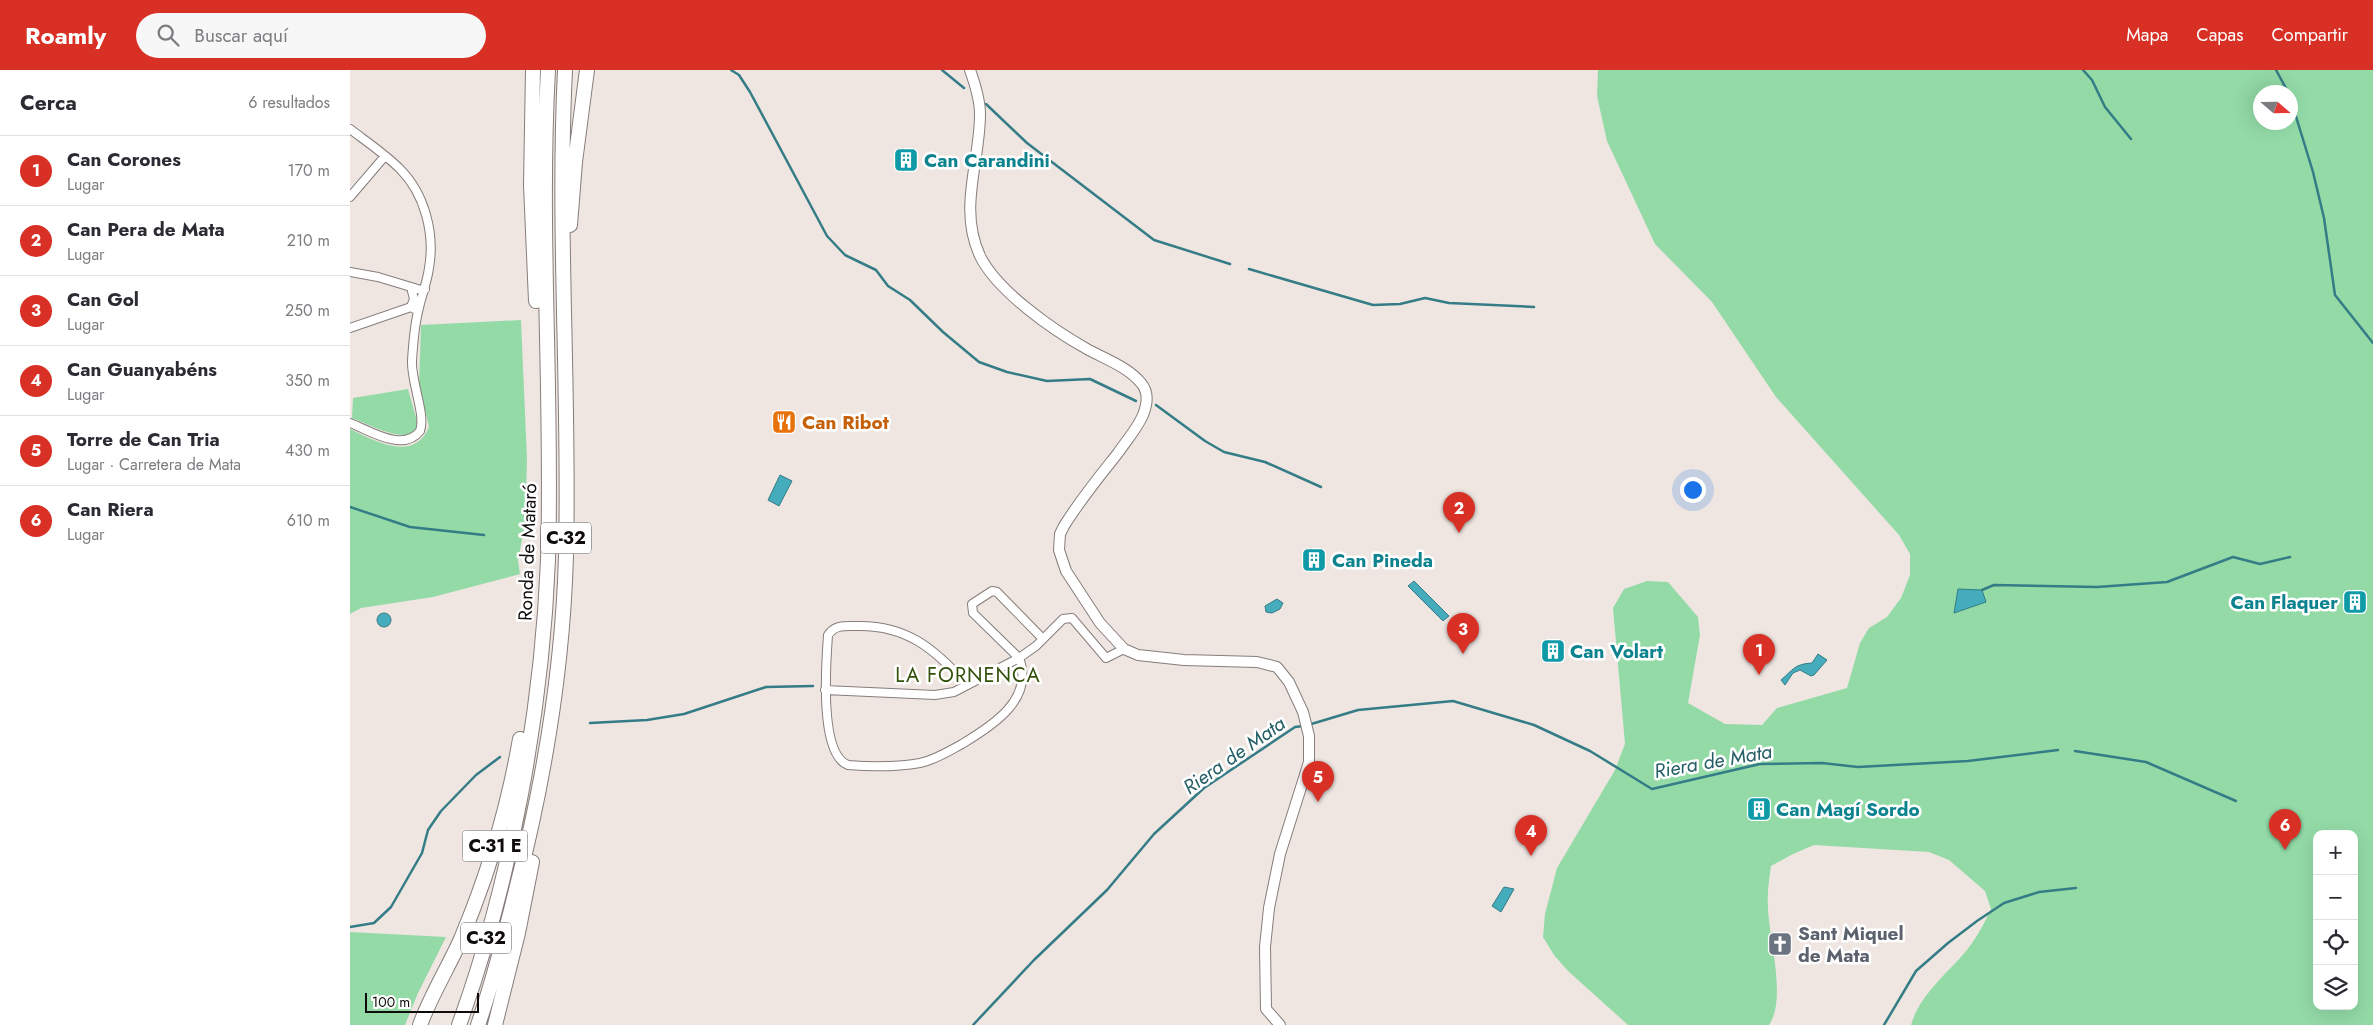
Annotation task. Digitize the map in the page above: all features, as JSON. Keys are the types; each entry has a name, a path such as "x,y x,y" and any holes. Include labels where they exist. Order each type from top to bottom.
{"highway":[{"path":"533,70 530,185 540,370 548,434"},
{"name":"Ronda de Mataró","path":"459,1025 489,927 508,850 532,730 539,670 548,559 544,197 548,70"},
{"name":"Ronda de Mataró","path":"478,1025 503,941 537,807 553,697 566,557 567,436 561,188 565,70"},
{"path":"564,268 586,70"},
{"name":"C-31 E","path":"420,1025 460,942 487,872 512,786 530,695 539,670"},
{"name":"C-31 E","path":"495,1025 518,933 540,822 537,807"}],"street":[{"path":"970,70 980,113 970,192 969,216 980,256 995,279 1019,300 1069,338 1130,373 1141,382 1146,393 1145,408 1141,420 1070,516 1060,534 1060,558 1069,578 1100,623 1124,649 1138,655 1184,660 1257,662 1277,667 1289,682 1303,712 1309,736 1309,762 1286,830 1269,908 1264,994 1266,1009 1280,1025"},
{"path":"350,129 386,156 408,179 427,215 431,248 425,289 414,309 350,328"},
{"path":"350,197 386,156"},
{"path":"350,272 425,289"},
{"path":"350,423 396,440 412,439 420,432 422,421 412,374 414,299 411,287"},
{"path":"967,685 934,650 919,641 893,630 871,626 837,627 828,635 825,690 830,731 840,762 860,766 920,763 970,739 988,728 1008,710 1021,688 1022,666 1019,658 973,613 972,604 992,591 997,592 1043,639"},
{"path":"825,690 945,695 1019,658 1043,639 1063,619 1067,618 1072,618 1106,658 1124,649"}],"green space":[{"path":"1598,70 2373,70 2373,1025 1911,1025 1927,994 1967,950 1991,909 1985,891 1949,860 1929,852 1814,845 1771,866 1768,908 1776,968 1777,1000 1769,1025 1628,1025 1568,971 1554,955 1543,937 1545,914 1557,868 1615,770 1625,744 1613,608 1624,589 1647,581 1668,582 1698,617 1700,635 1688,703 1725,724 1762,725 1777,708 1847,688 1860,643 1869,628 1887,617 1901,598 1910,575 1910,554 1899,535 1776,397 1712,302 1655,244 1607,141 1597,96"},
{"path":"521,320 527,460 525,523 518,561 520,574 433,597 361,608 350,614 350,429 371,439 393,446 404,447 414,444 422,438 429,427 419,384 421,325"},
{"path":"408,389 418,425 414,432 408,435 399,435 378,429 352,418 353,398"},
{"path":"350,932 446,937 418,993 405,1025 350,1025"}],"water":[{"path":"780,475 792,481 779,506 768,500"},
{"path":"1414,581 1449,616 1443,621 1408,586"},
{"path":"1958,589 1982,590 1986,602 1954,613"},
{"path":"1277,599 1283,603 1280,609 1272,613 1266,612 1265,606"},
{"path":"381,613 387,613 391,620 387,627 381,627 377,623 377,617"},
{"path":"1818,654 1827,660 1814,675 1811,676 1800,670 1793,673 1785,685 1781,680 1791,670 1797,666 1812,663"},
{"path":"1504,887 1514,889 1501,912 1492,906"}],"waterway":[{"path":"731,70 739,75 750,92 827,236 845,255 876,270 888,286 910,300 943,332 979,362 1007,372 1047,381 1090,379 1136,401"},
{"path":"942,70 964,88"},
{"path":"2083,70 2092,80 2105,107 2131,139"},
{"path":"2276,70 2284,85"},
{"path":"986,104 1027,143 1154,240 1230,264"},
{"path":"2298,123 2313,172 2324,218 2335,295 2373,343"},
{"path":"1249,269 1373,305 1400,304 1425,298 1449,303 1534,307"},
{"path":"1156,405 1205,441 1224,452 1265,462 1321,487"},
{"path":"350,507 410,527 484,535"},
{"path":"1982,590 1994,585 2097,587 2167,582 2233,557 2260,564 2290,557"},
{"path":"590,723 647,720 684,714 766,687 813,686"},
{"name":"Riera de Mata","path":"1308,725 1358,710 1453,701 1534,725 1590,751 1652,789 1760,764 1822,763 1858,767 1968,761 2058,750"},
{"name":"Riera de Mata","path":"973,1025 1034,960 1107,890 1154,834 1204,788 1295,727 1303,726"},
{"name":"Riera de Mata","path":"2075,751 2146,762 2236,801"},
{"path":"350,927 374,923 391,907 422,853 428,830 441,811 476,775 500,757"},
{"path":"1884,1025 1916,971 1977,921 2004,903 2039,892 2076,888"}],"place":[{"name":"Can Carandini","path":"906,160"},
{"name":"Can Ribot","path":"784,422"},
{"name":"Can Pera de Mata","path":"1459,533"},
{"name":"Can Pineda","path":"1314,560"},
{"name":"Can Flaquer","path":"2355,602"},
{"name":"Can Volart","path":"1553,651"},
{"name":"Can Gol","path":"1463,654"},
{"name":"Can Corones","path":"1759,675"},
{"name":"Torre de Can Tria","path":"1318,802"},
{"name":"Can Magí Sordo","path":"1759,809"},
{"name":"Can Riera","path":"2285,850"},
{"name":"Can Guanyabéns","path":"1531,856"},
{"name":"Sant Miquel de Mata","path":"1780,944"}],"district":[{"name":"LA FORNENCA","path":"968,675"}]}
